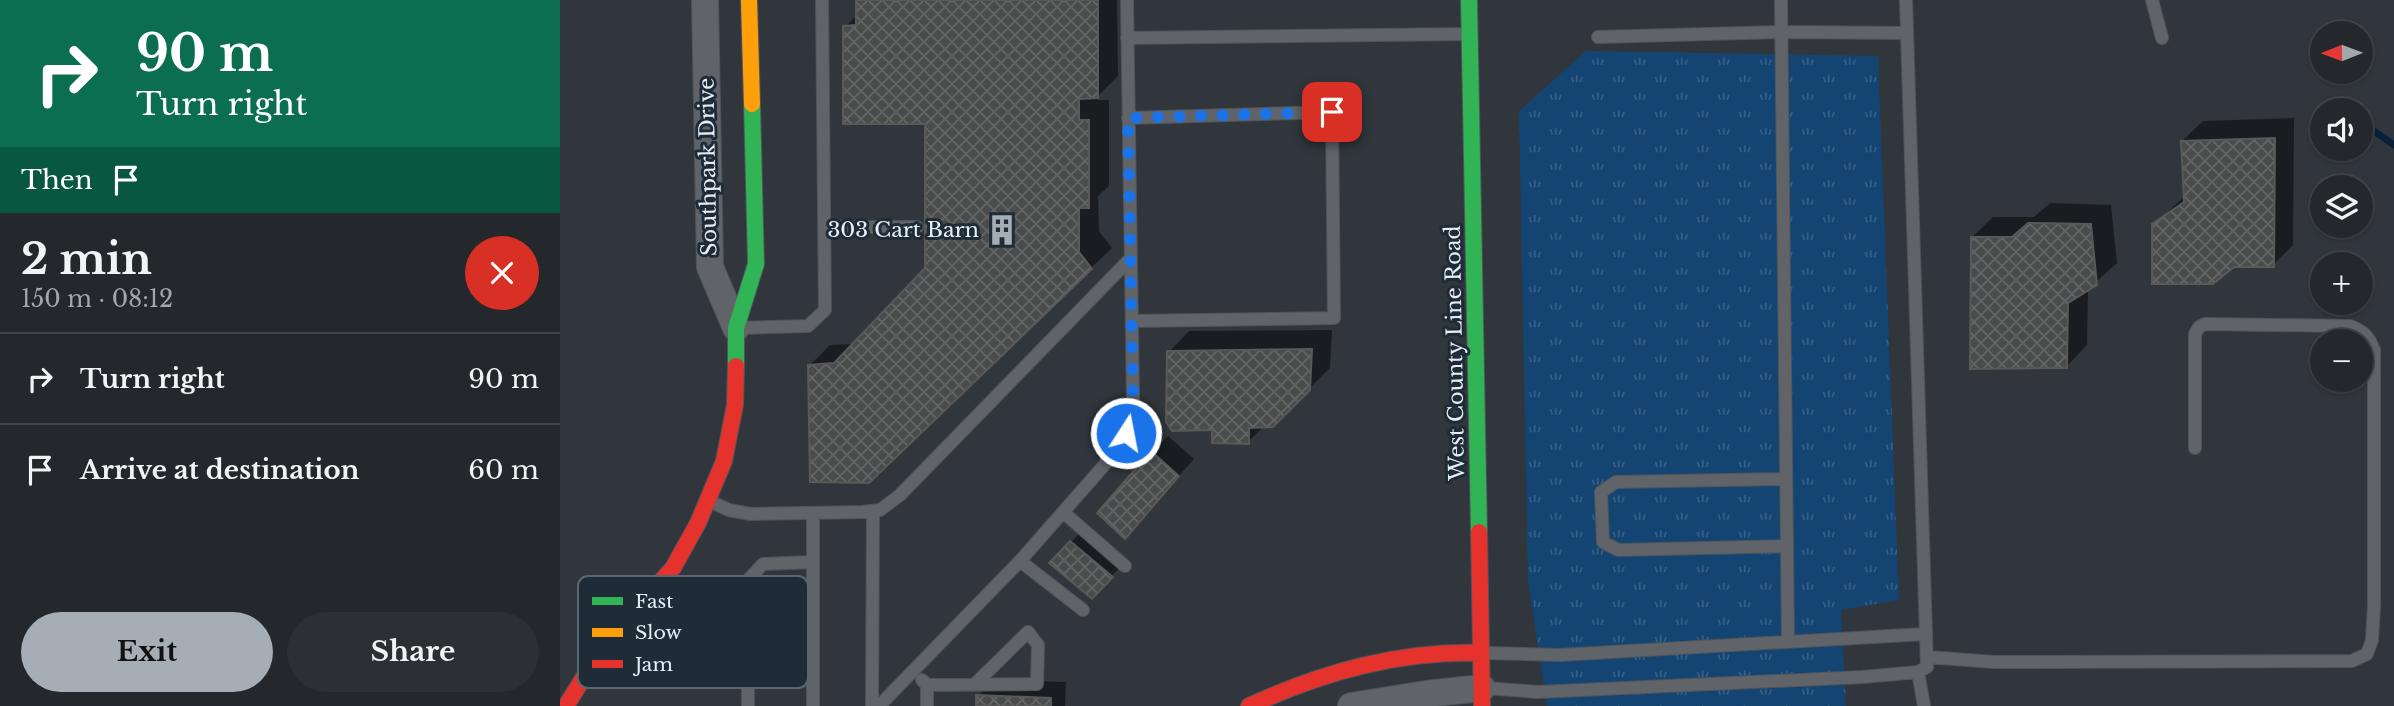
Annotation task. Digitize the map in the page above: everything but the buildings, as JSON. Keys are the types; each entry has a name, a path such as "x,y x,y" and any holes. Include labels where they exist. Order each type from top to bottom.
{"street":[{"name":"Southpark Drive","path":"705,0 709,267 736,328"},
{"name":"Southpark Drive","path":"666,576 673,568 709,501 730,436 734,405 736,328 756,264 749,0"},
{"name":"West County Line Road","path":"1469,0 1482,697"},
{"path":"1249,706 1312,679 1365,665 1421,655 1480,653"},
{"name":"Southpark Drive","path":"569,705 579,688"},
{"path":"1351,706 1426,694 1482,697"}],"lane":[{"path":"736,328 808,326 825,310 822,0"},
{"path":"879,706 1020,561 1121,446 1126,433 1133,399 1127,0"},
{"path":"1781,0 1788,642"},
{"path":"1482,697 1864,677 1918,672 1927,667 1906,0"},
{"path":"2152,0 2162,38"},
{"path":"1598,37 1781,32 1907,33"},
{"path":"1127,38 1469,34"},
{"path":"1128,118 1332,112 1334,318 1132,321"},
{"path":"824,227 917,227"},
{"path":"709,501 729,510 750,514 873,511 886,507 1130,259"},
{"path":"1927,657 1994,662 2352,661 2367,654 2372,640 2375,606 2374,350 2368,336 2350,326 2205,324 2199,327 2195,334 2195,448"},
{"path":"1786,479 1616,482 1601,492 1603,542 1618,550 1787,546"},
{"path":"872,706 873,511"},
{"path":"1063,512 1125,566"},
{"path":"813,513 813,706"},
{"path":"1020,561 1083,610"},
{"path":"752,576 763,564 813,562"},
{"path":"927,685 974,685 1037,684 1038,645 1028,632 974,685"},
{"path":"1480,653 1560,655 1925,634"},
{"path":"915,670 927,685 926,706"},
{"path":"1918,672 1924,706"},
{"path":"748,688 748,706"}],"green space":[{"path":"1586,51 1878,56 1899,600 1841,610 1846,706 1547,706 1528,581 1519,111"}],"waterway":[{"path":"2373,130 2394,145"}],"traffic: fast":[{"path":"1469,0 1479,532"},
{"path":"736,366 736,328 756,264 752,104"}],"traffic: slow":[{"path":"749,0 752,104"}],"traffic: jam":[{"path":"666,576 698,523 724,461 735,405 736,366"},
{"path":"1479,532 1482,706"},
{"path":"1249,706 1305,683 1362,666 1420,656 1480,653"},
{"path":"566,706 578,687"}],"place":[{"name":"303 Cart Barn","path":"1002,230"}],"route":[{"path":"1126,433 1133,399 1128,118 1332,112"}]}
